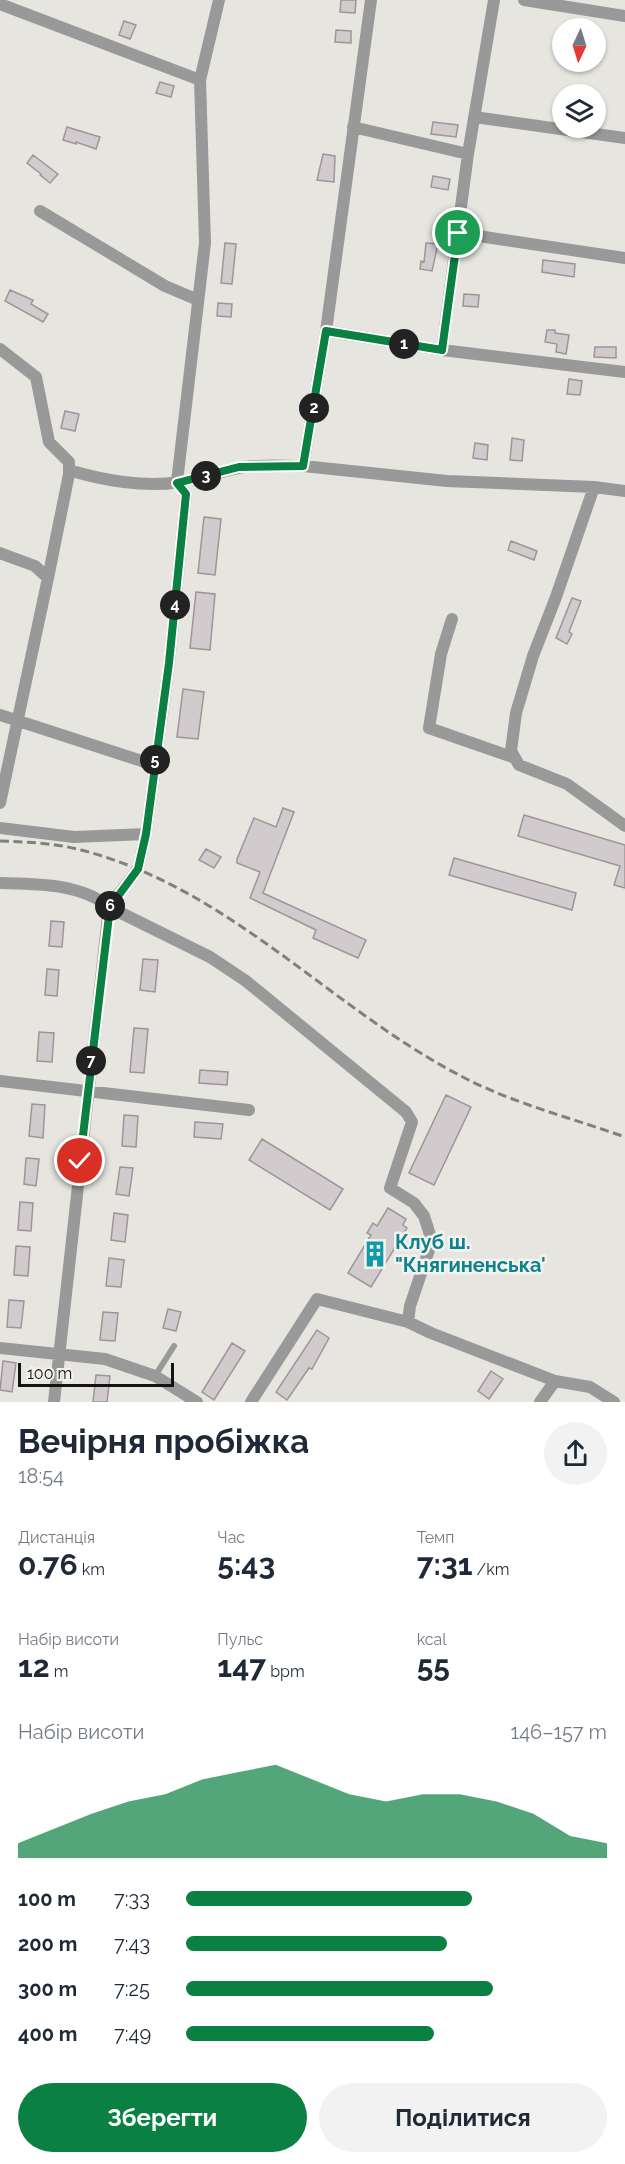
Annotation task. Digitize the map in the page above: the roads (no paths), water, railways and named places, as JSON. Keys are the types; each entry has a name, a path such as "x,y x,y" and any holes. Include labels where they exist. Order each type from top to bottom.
{"street":[{"path":"54,1402 87,1091 110,907 138,869 146,834 169,663 186,494 177,483 205,243 200,80 219,0"},
{"path":"303,466 326,331 371,0"},
{"path":"442,350 468,154 494,0"},
{"path":"524,0 625,16"},
{"path":"0,4 200,80"},
{"path":"474,117 625,138"},
{"path":"353,128 468,154"},
{"path":"40,211 165,286 198,300"},
{"path":"458,233 625,258"},
{"path":"326,331 442,350 625,372"},
{"path":"0,349 36,377 49,442 69,462 48,578 0,803"},
{"path":"69,470 91,477 146,483 177,483 239,467 303,466 447,481 594,487 625,491"},
{"path":"594,487 533,656 520,701 512,751 519,765 567,784 625,826"},
{"path":"0,553 35,566 48,578"},
{"path":"452,619 441,654 429,728 515,758"},
{"path":"0,715 154,765"},
{"path":"0,828 74,837 146,834"},
{"path":"0,883 59,886 101,900 110,907 210,957 246,981 406,1112 412,1122 390,1188 414,1203 424,1216 432,1241 410,1306 408,1322"},
{"path":"0,1081 249,1110"},
{"path":"251,1402 317,1299 408,1322 430,1333 555,1381 590,1387 614,1402"},
{"path":"0,1348 105,1359 155,1376 197,1402"},
{"path":"540,1402 555,1381"}],"lane":[{"path":"155,1376 174,1346"}],"railway":[{"path":"0,841 41,843 81,850 134,868 184,891 231,920 411,1047 459,1075 520,1102 625,1137"}],"place":[{"name":"Клуб ш. \"Княгиненська'","path":"375,1254"}]}
